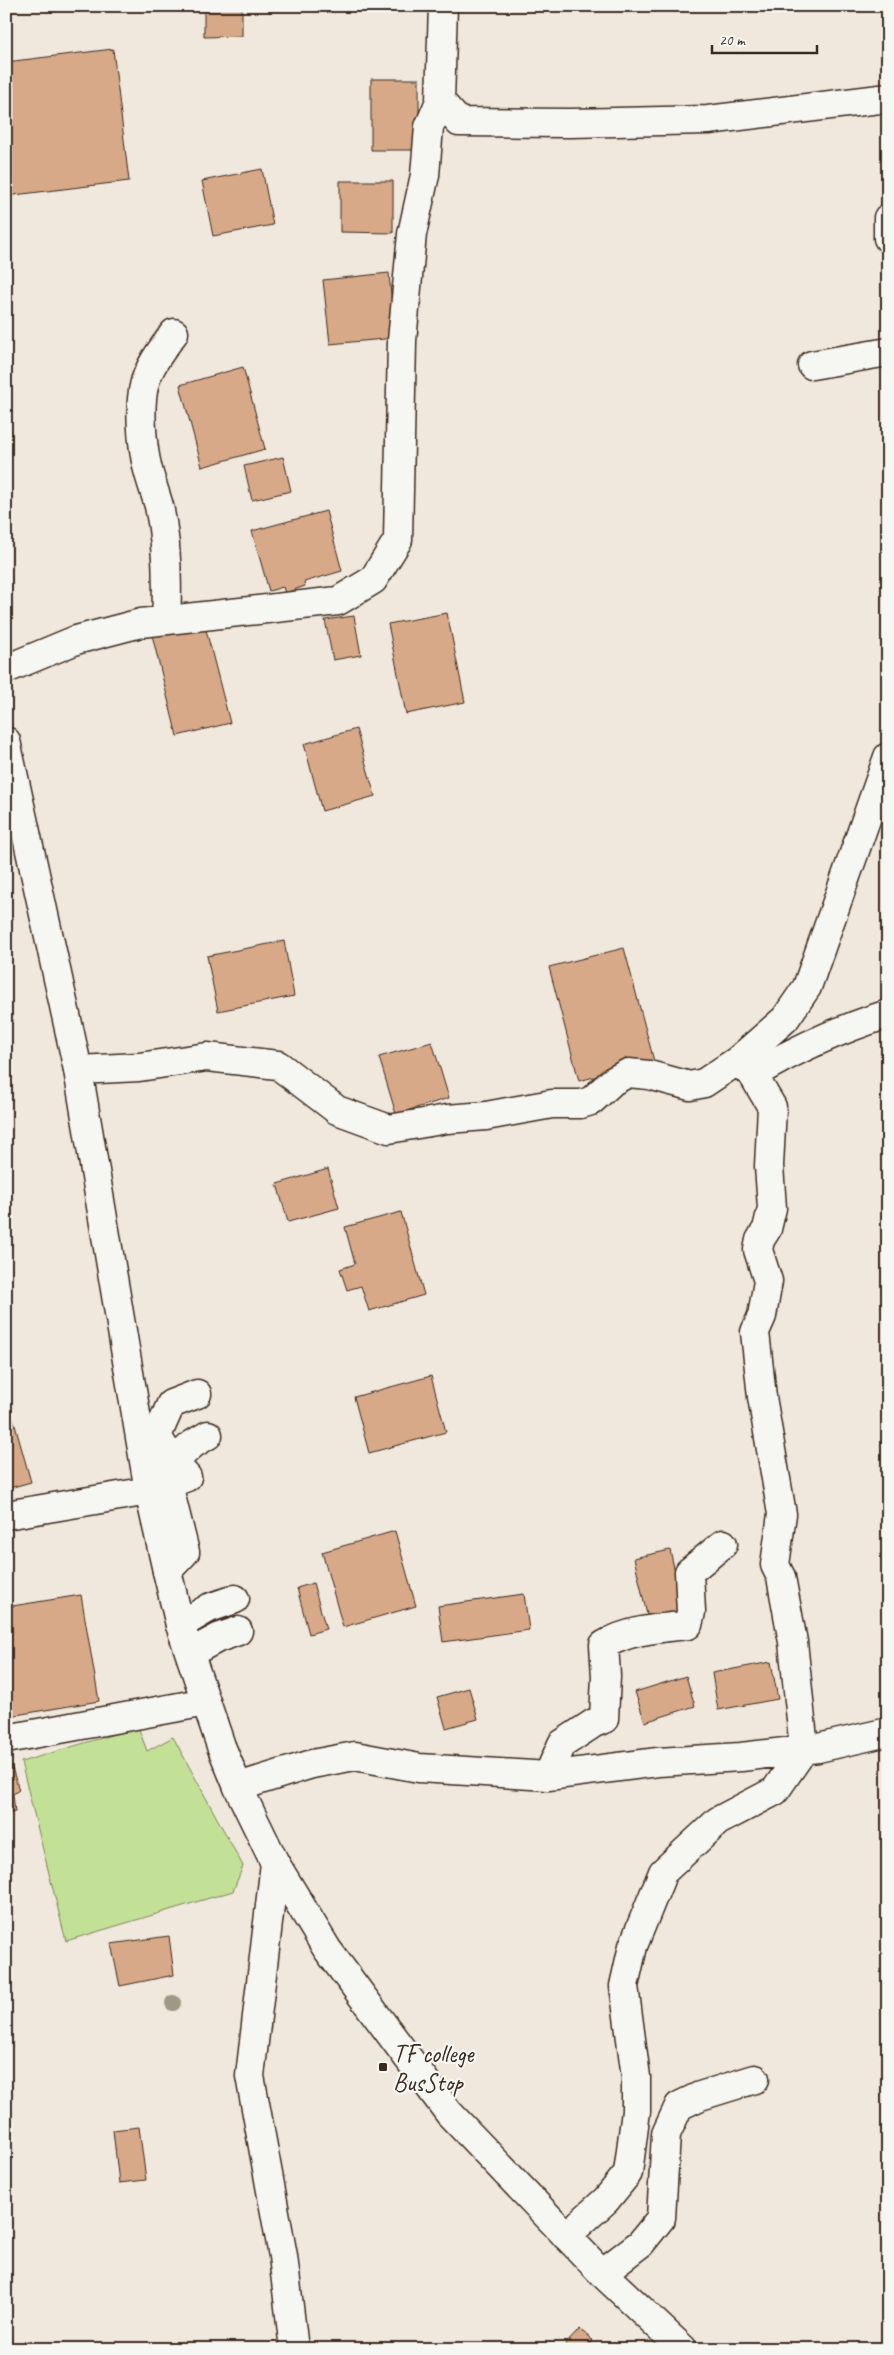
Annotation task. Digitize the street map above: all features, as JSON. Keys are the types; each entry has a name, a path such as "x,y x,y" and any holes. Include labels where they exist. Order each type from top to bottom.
{"street":[{"path":"6,669 76,640 141,623 338,601 373,580 398,540 402,341 412,234 425,175 429,127 440,102 443,6"},
{"path":"440,102 459,122 570,123 708,120 888,98"},
{"path":"888,218 888,238"},
{"path":"166,620 168,588 164,546 159,507 146,465 142,416 144,385 158,354 174,333"},
{"path":"812,365 888,352"},
{"path":"6,741 78,1070 176,1476 167,1571 180,1625 238,1787 276,1863 327,1949 449,2113 602,2273 683,2349"},
{"path":"745,1068 785,1019 807,987 888,757"},
{"path":"78,1070 139,1067 207,1056 278,1065 337,1110 389,1129 447,1119 486,1116 552,1104 581,1104 591,1101 613,1081 628,1073 649,1075 690,1086 704,1083 790,1053 838,1030 888,1014"},
{"path":"566,2236 606,2200 628,2173 636,2111 636,2077 624,1986 633,1946 663,1872 718,1821 775,1791 804,1749 793,1642 781,1577 775,1565 782,1514 762,1397 755,1332 762,1316 768,1281 758,1250 767,1229 772,1208 769,1166 772,1107 745,1068"},
{"path":"176,1476 157,1436 171,1404 197,1394"},
{"path":"6,1515 176,1476 193,1444 208,1435"},
{"path":"548,1776 562,1744 594,1723 604,1719 606,1676 604,1645 613,1639 656,1628 688,1624 690,1612 689,1572 722,1544"},
{"path":"180,1625 209,1608 235,1599"},
{"path":"190,1653 218,1638 238,1631"},
{"path":"6,1739 206,1702"},
{"path":"238,1787 312,1764 355,1756 419,1768 548,1776 658,1762 804,1749 888,1732"},
{"path":"276,1863 250,2076 283,2256 294,2349"},
{"path":"602,2273 642,2243 661,2218 666,2134 678,2106 700,2096 755,2079"}],"green space":[{"path":"138,1727 147,1751 173,1737 243,1866 233,1891 66,1941 21,1762"}],"building":[{"path":"204,6 242,6 242,36 204,37"},
{"path":"113,49 129,181 6,196 6,62"},
{"path":"371,79 419,79 419,150 371,150"},
{"path":"262,169 273,225 213,236 202,181"},
{"path":"340,181 393,181 393,233 340,232"},
{"path":"389,273 395,338 330,344 323,280"},
{"path":"243,367 265,449 202,467 180,385"},
{"path":"283,457 291,491 252,500 244,466"},
{"path":"326,511 342,571 304,582 305,586 285,593 283,587 269,591 252,531"},
{"path":"447,613 465,702 406,714 388,624"},
{"path":"354,616 361,655 333,660 325,620"},
{"path":"204,622 230,723 177,736 152,635"},
{"path":"356,729 375,796 322,811 304,744"},
{"path":"284,941 294,996 218,1011 207,956"},
{"path":"624,948 654,1061 579,1081 549,967"},
{"path":"432,1042 449,1098 396,1114 379,1057"},
{"path":"328,1169 339,1208 288,1222 277,1184"},
{"path":"401,1212 424,1295 369,1311 361,1286 347,1290 340,1269 355,1264 345,1227"},
{"path":"431,1376 446,1432 369,1453 354,1397"},
{"path":"11,1411 31,1482 6,1489 6,1412"},
{"path":"395,1531 416,1606 343,1627 322,1552"},
{"path":"670,1550 684,1612 648,1619 634,1558"},
{"path":"313,1583 326,1629 309,1634 297,1588"},
{"path":"524,1594 529,1630 443,1642 438,1606"},
{"path":"81,1595 99,1701 10,1716 6,1697 6,1607"},
{"path":"771,1662 778,1699 718,1710 712,1673"},
{"path":"686,1676 695,1706 645,1722 635,1692"},
{"path":"469,1688 478,1719 446,1728 437,1697"},
{"path":"11,1765 19,1790 13,1794 15,1812 6,1814 6,1766"},
{"path":"169,1936 174,1975 120,1986 111,1944"},
{"path":"139,2127 146,2180 119,2183 113,2130"},
{"path":"580,2329 593,2341 586,2349 561,2349"}],"place":[{"name":"TF college BusStop","path":"383,2067"}]}
